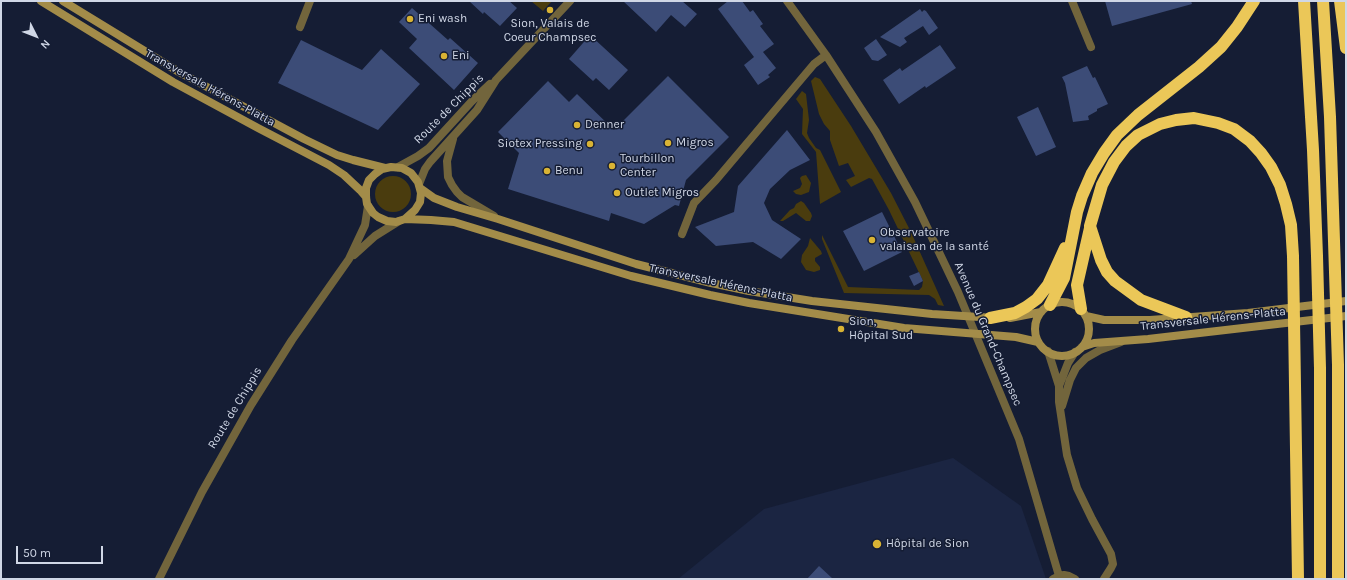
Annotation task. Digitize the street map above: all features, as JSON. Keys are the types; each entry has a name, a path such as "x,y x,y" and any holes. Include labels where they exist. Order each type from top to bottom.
{"highway":[{"path":"1045,309 1064,278 1082,196 1097,163 1123,128 1199,67 1221,47 1237,27 1254,1"},
{"path":"1304,1 1313,150 1318,288 1321,456 1320,579"},
{"path":"1323,1 1330,117 1338,365 1338,579"},
{"path":"1340,1 1346,44"},
{"path":"1084,313 1078,285 1090,226 1099,193 1114,162 1132,140 1144,131 1160,124 1189,118 1202,119 1234,129 1250,141 1271,167 1280,185 1291,225 1293,246 1298,579"},
{"path":"990,318 1005,317 1015,313 1037,299 1054,274 1075,225"},
{"path":"1090,226 1100,260 1107,272 1115,281 1141,300 1186,317"}],"main road":[{"name":"Transversale Hérens-Platta","path":"41,1 173,82 251,125 329,165 348,179 366,197"},
{"name":"Transversale Hérens-Platta","path":"63,1 179,72 304,139 337,155 385,168"},
{"path":"398,167 411,173 419,186 420,198 418,206 412,214 402,220 390,221 381,219 373,213 368,206 366,188 369,180 377,172 385,168 398,167"},
{"name":"Transversale Hérens-Platta","path":"419,186 434,198 456,207 498,219 636,264 750,292 812,301 932,314 990,318"},
{"name":"Transversale Hérens-Platta","path":"402,220 454,222 594,266 710,295 874,324 1027,338 1038,342"},
{"name":"Transversale Hérens-Platta","path":"1084,313 1104,320 1150,320 1264,312 1346,301"},
{"path":"1005,317 1017,318 1064,302 1075,305 1084,313 1088,322 1089,333 1085,343 1070,355 1059,356 1048,352 1038,342 1035,333 1035,326 1045,309"},
{"name":"Transversale Hérens-Platta","path":"1082,346 1094,343 1125,341 1346,316"}],"street":[{"path":"300,27 310,1"},
{"name":"Route de Chippis","path":"419,186 425,169 430,162 477,110 496,80 570,1"},
{"name":"Avenue du Grand-Champsec","path":"788,1 826,55 876,132 915,202 958,292 1019,440 1056,577"},
{"path":"1072,1 1091,47"},
{"path":"682,234 694,203 716,180 814,64 826,55"},
{"name":"Route de Chippis","path":"398,167 429,148 485,88 496,80"},
{"path":"454,136 447,162 448,177 457,192 466,200 498,219"},
{"name":"Route de Chippis","path":"159,579 205,485 251,405 292,340 349,259 365,225 368,206"},
{"name":"Route de Chippis","path":"349,259 375,236 402,220"},
{"path":"1061,412 1070,380 1076,368 1086,358 1100,350 1125,341"},
{"path":"1048,352 1059,386 1067,455 1077,488 1089,514 1111,554 1113,564 1112,568 1104,579"},
{"path":"1059,386 1068,363 1075,352"},
{"path":"1056,577 1070,576 1075,579"}],"shaded area":[{"path":"531,1 552,1 543,11"},
{"path":"815,77 820,79 851,126 891,193 911,232 944,306 938,305 935,299 929,295 844,293 822,239 822,235 848,287 919,290 922,287 923,281 889,210 872,179 869,178 851,187 846,180 855,176 848,163 839,166 830,140 830,131 824,124 819,114 811,81"},
{"path":"802,91 806,94 809,120 807,133 816,148 820,150 841,192 820,204 816,152 802,134 803,109 796,99"},
{"path":"806,175 811,183 809,192 801,195 796,194 793,191 800,188 802,184 800,178"},
{"path":"397,176 406,181 410,187 410,201 406,207 397,212 389,212 380,207 376,201 375,190 380,181 386,177"},
{"path":"801,201 811,213 812,216 810,221 806,221 796,213 783,221 780,221 790,210 794,208 796,204"},
{"path":"810,238 822,254 815,258 820,270 814,272 806,270 801,262 802,255 808,246"},
{"name":"Hôpital de Sion","path":"953,458 1021,506 1046,579 678,579 764,509"}],"building":[{"path":"469,1 509,1 517,8 500,26 484,12 483,14"},
{"path":"623,1 682,1 697,14 685,27 671,15 656,32"},
{"path":"728,1 742,1 750,12 753,10 763,24 760,26 774,44 763,52 776,68 768,75 770,77 758,85 744,65 754,57 718,9"},
{"path":"1105,1 1191,1 1192,4 1112,26"},
{"name":"Eni","path":"412,8 448,40 450,38 478,63 454,90 409,48 417,39 399,22"},
{"path":"920,9 922,12 924,10 926,11 938,28 929,35 923,26 904,38 907,42 900,47 880,37"},
{"path":"590,35 628,70 609,90 596,78 593,81 569,59"},
{"path":"876,39 887,55 878,61 872,60 864,48"},
{"path":"301,40 362,70 381,49 420,84 378,130 278,83"},
{"path":"940,45 956,68 926,88 925,86 899,104 883,80 900,68 902,71"},
{"path":"1087,66 1093,78 1095,77 1108,104 1097,109 1097,111 1088,116 1089,120 1073,122 1065,83 1062,77"},
{"name":"Tourbillon Center","path":"668,76 729,137 686,180 679,206 675,205 644,224 611,213 609,221 508,189 519,153 498,132 548,81 569,102 577,94 614,130"},
{"path":"1038,107 1056,147 1036,156 1017,117"},
{"path":"787,130 810,160 790,170 770,189 764,203 772,220 801,239 781,259 753,242 716,246 695,227 734,212 738,186"},
{"path":"882,212 902,252 864,271 843,231"},
{"path":"919,272 923,281 914,286 909,276"},
{"path":"819,566 833,579 807,579"}],"place":[{"name":"Sion, Valais de Coeur Champsec","path":"550,10"},
{"name":"Eni wash","path":"410,19"},
{"name":"Eni","path":"444,56"},
{"name":"Denner","path":"577,125"},
{"name":"Migros","path":"668,143"},
{"name":"Siotex Pressing","path":"590,144"},
{"name":"Tourbillon Center","path":"612,166"},
{"name":"Benu","path":"547,171"},
{"name":"Outlet Migros","path":"617,193"},
{"name":"Observatoire valaisan de la santé","path":"872,240"},
{"name":"Sion, Hôpital Sud","path":"841,329"},
{"name":"Hôpital de Sion","path":"877,544"}]}
